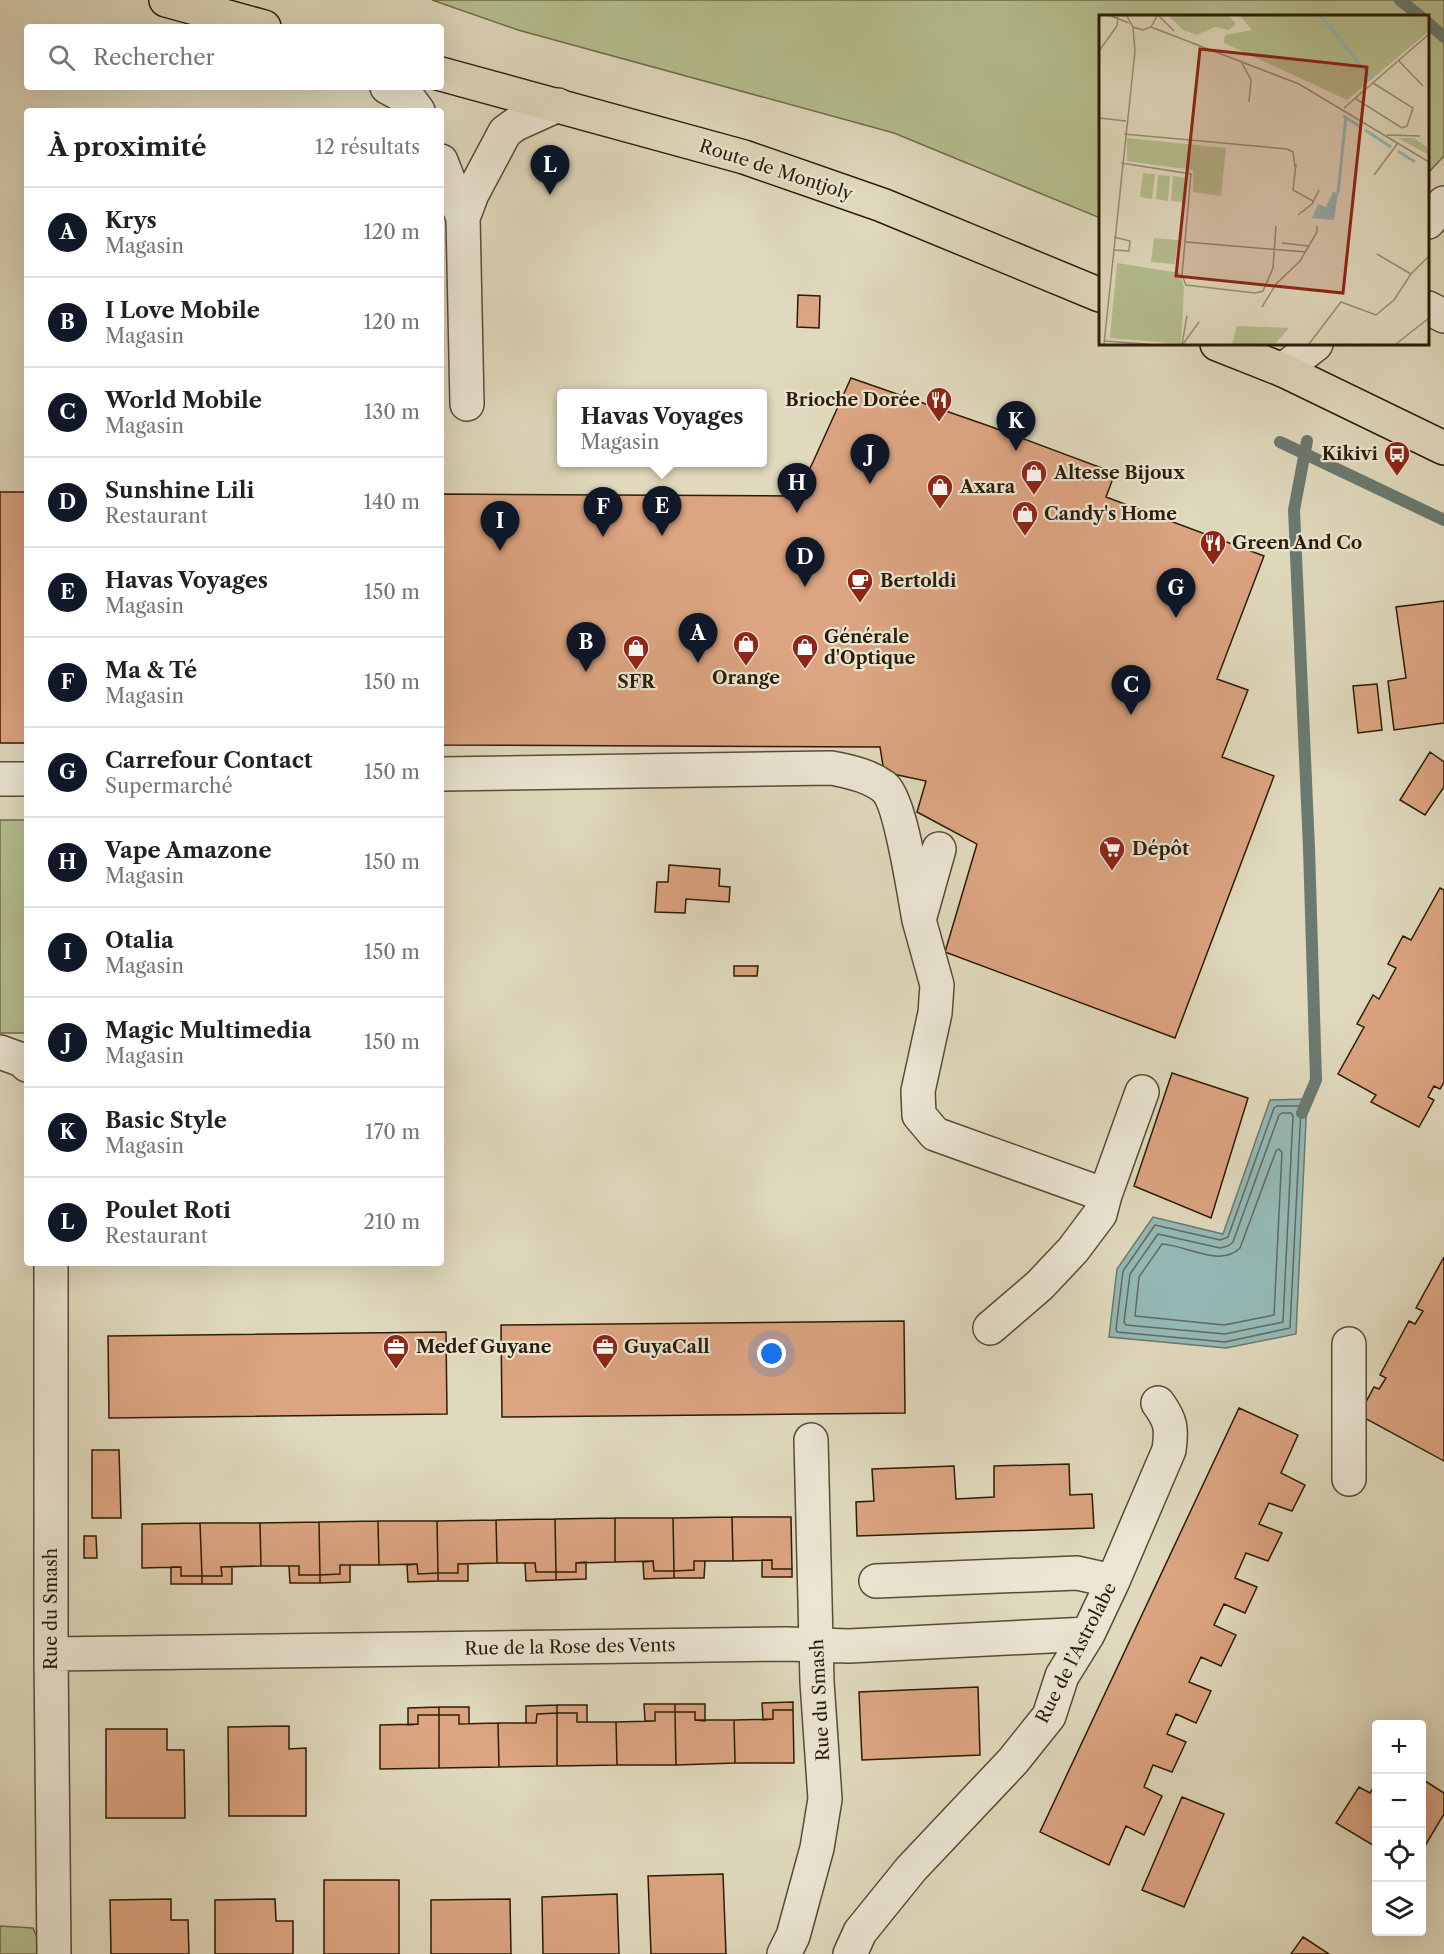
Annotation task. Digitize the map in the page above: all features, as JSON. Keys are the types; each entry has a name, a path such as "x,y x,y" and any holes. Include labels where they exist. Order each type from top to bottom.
{"main road":[{"path":"166,0 253,24"},
{"name":"Route de Montjoly","path":"444,75 744,157 882,205 1099,294"},
{"path":"1220,345 1283,370 1444,448"}],"street":[{"path":"392,90 409,99 416,108"},
{"path":"463,218 472,194 505,132 516,124 558,105"},
{"path":"444,169 463,218 467,404"},
{"path":"1429,221 1444,203"},
{"path":"1429,308 1444,316"},
{"path":"1283,370 1315,345"},
{"path":"444,774 832,768 859,773 886,788 898,813 919,920 937,985 935,1013 918,1091 919,1115 934,1134 1105,1195"},
{"path":"0,779 24,778"},
{"path":"919,920 939,849"},
{"path":"0,1052 24,1062"},
{"path":"990,1328 1040,1285 1073,1250 1101,1214 1105,1195 1142,1092"},
{"name":"Rue du Smash","path":"51,1266 54,1954"},
{"path":"1349,1344 1349,1479"},
{"name":"Rue de l’Astrolabe","path":"850,1954 860,1932 911,1869 1012,1761 1049,1716 1062,1676 1088,1634 1170,1450 1172,1431 1158,1403"},
{"name":"Rue du Smash","path":"784,1954 793,1936 817,1848 825,1799 816,1644 811,1440"},
{"path":"876,1581 1077,1573 1113,1581"},
{"name":"Rue de la Rose des Vents","path":"51,1654 816,1644 849,1646 1088,1634"}],"green space":[{"path":"432,0 1444,0 1444,156 1429,172 1429,15 1099,15 1099,218 894,133 518,30"},
{"path":"0,820 24,820 24,1033 0,1033"},
{"path":"0,1926 33,1928 44,1954 0,1954"}],"water":[{"path":"1307,1099 1296,1334 1226,1348 1109,1337 1117,1269 1153,1217 1223,1234 1270,1100"}],"building":[{"path":"798,295 820,296 819,328 797,327"},
{"path":"851,378 1115,473 1106,497 1264,556 1217,679 1248,690 1222,757 1274,776 1175,1038 945,952 977,844 917,812 926,781 884,772 880,747 444,745 444,494 796,496"},
{"path":"0,492 24,492 24,743 0,743"},
{"path":"1444,601 1444,723 1394,730 1388,681 1406,678 1396,607"},
{"path":"1377,684 1382,730 1358,733 1353,686"},
{"path":"1430,752 1444,762 1444,787 1425,815 1400,800"},
{"path":"669,865 720,869 719,886 730,887 729,902 686,899 685,913 655,912 657,882 668,882"},
{"path":"1440,888 1444,890 1444,1082 1440,1089 1434,1086 1428,1097 1434,1100 1419,1127 1371,1102 1376,1095 1338,1074 1364,1027 1357,1024 1373,995 1379,999 1396,968 1388,964 1403,936 1411,940"},
{"path":"734,966 758,966 757,976 734,976"},
{"path":"1172,1073 1248,1098 1211,1218 1134,1186"},
{"path":"1444,1257 1444,1461 1359,1415 1374,1387 1379,1389 1386,1378 1380,1375 1409,1321 1415,1324 1423,1311 1416,1308"},
{"path":"904,1321 905,1413 502,1417 501,1325"},
{"path":"446,1332 447,1414 109,1418 108,1336"},
{"path":"1239,1408 1298,1435 1281,1473 1305,1485 1292,1511 1269,1503 1259,1524 1282,1533 1268,1561 1246,1553 1235,1578 1257,1587 1245,1613 1224,1604 1214,1625 1236,1635 1221,1666 1201,1657 1189,1682 1211,1691 1196,1723 1176,1714 1167,1734 1186,1742 1172,1772 1153,1765 1144,1787 1162,1796 1144,1835 1126,1826 1109,1865 1040,1832"},
{"path":"92,1450 119,1450 121,1518 92,1518"},
{"path":"1069,1464 1070,1495 1092,1494 1094,1528 857,1536 856,1502 874,1501 872,1469 954,1466 956,1499 994,1497 994,1466"},
{"path":"732,1517 733,1561 694,1561 694,1570 674,1571 673,1518"},
{"path":"732,1517 791,1517 792,1569 772,1569 772,1560 733,1561"},
{"path":"615,1518 615,1562 576,1563 576,1572 556,1572 555,1519"},
{"path":"615,1518 673,1518 674,1571 654,1571 653,1561 615,1562"},
{"path":"555,1519 556,1572 536,1572 535,1563 497,1563 496,1520"},
{"path":"496,1520 497,1563 458,1564 458,1573 438,1573 437,1521"},
{"path":"378,1521 437,1521 438,1573 418,1574 417,1564 379,1565"},
{"path":"378,1521 379,1565 340,1565 340,1574 320,1575 319,1522"},
{"path":"319,1522 320,1575 299,1575 299,1566 261,1566 260,1523"},
{"path":"200,1523 202,1576 181,1576 181,1567 142,1568 142,1524"},
{"path":"200,1523 260,1523 261,1566 221,1567 222,1576 202,1576"},
{"path":"84,1536 96,1536 97,1558 84,1558"},
{"path":"762,1560 772,1560 772,1569 792,1569 792,1577 762,1577"},
{"path":"653,1561 654,1571 674,1571 674,1578 644,1579 643,1562"},
{"path":"694,1561 705,1561 704,1578 674,1578 674,1571 694,1570"},
{"path":"586,1562 586,1579 556,1580 556,1572 576,1572 576,1563"},
{"path":"525,1563 535,1563 536,1572 556,1572 556,1580 526,1581"},
{"path":"417,1564 418,1574 438,1573 438,1581 408,1582 407,1565"},
{"path":"458,1564 468,1564 468,1581 438,1581 438,1573 458,1573"},
{"path":"340,1565 350,1565 350,1582 320,1583 320,1575 340,1574"},
{"path":"289,1566 299,1566 299,1575 320,1575 320,1583 290,1583"},
{"path":"171,1567 181,1567 181,1576 202,1576 202,1584 171,1584"},
{"path":"221,1567 232,1567 232,1584 202,1584 202,1576 222,1576"},
{"path":"978,1687 980,1755 862,1760 859,1692"},
{"path":"793,1702 793,1710 773,1710 773,1719 763,1720 762,1703"},
{"path":"644,1704 675,1704 675,1712 655,1712 655,1721 645,1721"},
{"path":"675,1704 705,1704 705,1721 695,1720 695,1712 675,1712"},
{"path":"557,1705 557,1713 537,1714 536,1723 526,1723 526,1706"},
{"path":"557,1705 587,1705 587,1722 577,1722 577,1713 557,1713"},
{"path":"439,1707 439,1715 418,1715 418,1724 408,1725 408,1708"},
{"path":"439,1707 469,1707 469,1724 459,1724 459,1715 439,1715"},
{"path":"773,1710 793,1710 794,1763 735,1763 734,1720 773,1719"},
{"path":"655,1712 675,1712 676,1765 617,1765 616,1722 655,1721"},
{"path":"675,1712 695,1712 695,1720 734,1720 735,1763 676,1765"},
{"path":"557,1713 577,1713 577,1722 616,1722 617,1765 557,1766"},
{"path":"557,1713 557,1766 499,1767 498,1723 536,1723 537,1714"},
{"path":"418,1715 439,1715 439,1768 380,1769 380,1725 418,1724"},
{"path":"439,1715 459,1715 459,1724 498,1723 499,1767 439,1768"},
{"path":"289,1726 289,1749 306,1748 306,1816 229,1816 228,1727"},
{"path":"106,1729 167,1729 167,1750 184,1750 185,1818 106,1818"},
{"path":"1426,1782 1444,1793 1444,1814 1426,1844"},
{"path":"1359,1787 1370,1793 1372,1789 1372,1845 1336,1823"},
{"path":"1182,1797 1224,1814 1184,1907 1142,1890"},
{"path":"723,1874 726,1954 651,1954 648,1876"},
{"path":"324,1880 399,1880 399,1954 324,1954"},
{"path":"617,1894 619,1954 543,1954 542,1897"},
{"path":"171,1899 171,1920 188,1920 189,1954 111,1954 110,1900"},
{"path":"275,1899 276,1921 293,1921 293,1954 215,1954 215,1900"},
{"path":"510,1899 511,1954 431,1954 431,1900"},
{"path":"1303,1937 1329,1954 1291,1954"}],"waterway":[{"path":"1400,0 1419,15"},
{"path":"1429,24 1444,37"},
{"path":"1302,1113 1316,1080 1309,848 1294,510 1307,441"},
{"path":"1280,442 1444,520"}],"place":[{"name":"Poulet Roti","path":"550,195"},
{"name":"Brioche Dorée","path":"939,423"},
{"name":"Basic Style","path":"1016,451"},
{"name":"Kikivi","path":"1397,477"},
{"name":"Magic Multimedia","path":"870,484"},
{"name":"Altesse Bijoux","path":"1034,496"},
{"name":"Axara","path":"940,510"},
{"name":"Vape Amazone","path":"797,513"},
{"name":"Havas Voyages","path":"662,536"},
{"name":"Ma & Té","path":"603,537"},
{"name":"Candy's Home","path":"1025,537"},
{"name":"Otalia","path":"500,551"},
{"name":"Green And Co","path":"1213,566"},
{"name":"Sunshine Lili","path":"805,587"},
{"name":"Bertoldi","path":"860,604"},
{"name":"Carrefour Contact","path":"1176,618"},
{"name":"Krys","path":"698,663"},
{"name":"Orange","path":"746,667"},
{"name":"Générale d'Optique","path":"805,670"},
{"name":"SFR","path":"636,671"},
{"name":"I Love Mobile","path":"586,672"},
{"name":"World Mobile","path":"1131,715"},
{"name":"Dépôt","path":"1112,872"},
{"name":"Medef Guyane","path":"396,1370"},
{"name":"GuyaCall","path":"605,1370"}]}
